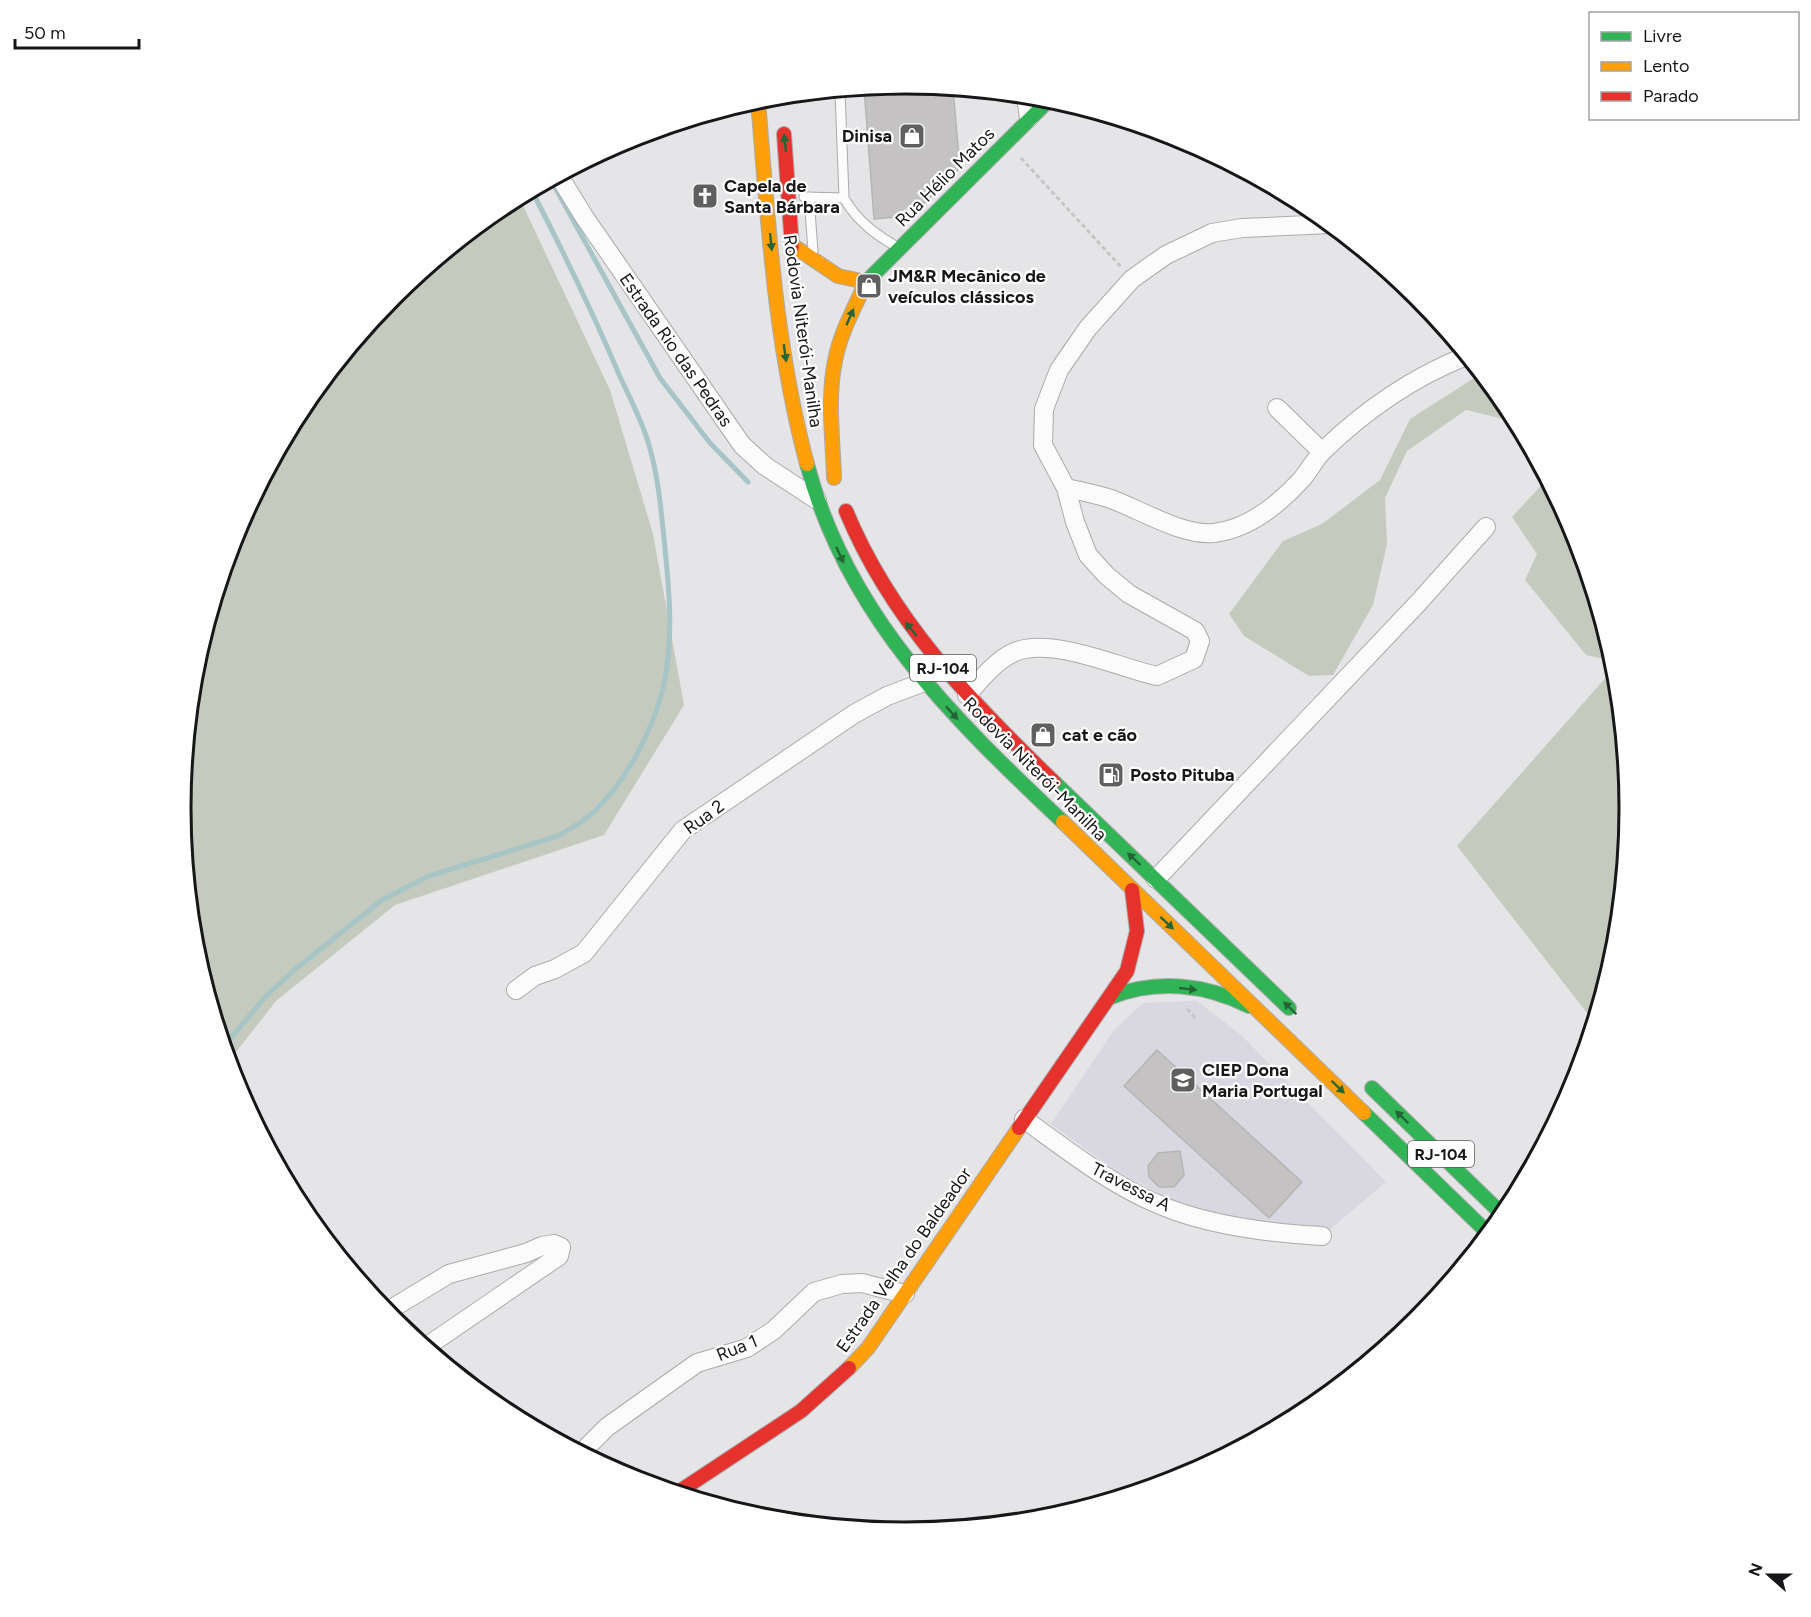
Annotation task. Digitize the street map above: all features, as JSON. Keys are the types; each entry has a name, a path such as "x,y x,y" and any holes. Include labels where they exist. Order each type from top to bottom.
{"main road":[{"name":"Rua Hélio Matos","path":"866,282 1041,107"},
{"name":"Rodovia Niterói-Manilha","path":"759,110 775,283 792,407 818,501 847,569 866,604 897,649 976,739 1484,1227"},
{"name":"Rodovia Niterói-Manilha","path":"782,119 794,266"},
{"path":"792,245 813,262 838,276 866,282 844,332 835,360 832,424 838,487"},
{"name":"Rodovia Niterói-Manilha","path":"815,414 851,524 904,621 967,695 1302,1020"},
{"name":"Estrada Velha do Baldeador","path":"684,1487 801,1411 842,1376 868,1348 1024,1119 1111,997 1135,952 1139,915 1132,890"},
{"path":"1111,997 1127,989 1146,987 1193,989 1240,1000 1262,1013"},
{"name":"RJ-104","path":"1360,1077 1496,1209"}],"street":[{"path":"1027,105 1029,118"},
{"name":"Estrada Rio das Pedras","path":"563,182 585,218 742,445 765,466 818,501"},
{"path":"967,695 1003,659 1024,649 1058,649 1157,676 1194,659 1199,650 1200,640 1189,625 1129,594 1106,575 1088,555 1075,522 1066,488 1043,445 1044,409 1059,370 1088,328 1132,279 1166,255 1212,232 1242,228 1316,225"},
{"path":"1066,488 1112,499 1166,524 1212,533 1242,525 1275,505 1302,479 1322,452 1382,402 1433,369 1459,359"},
{"path":"1277,408 1322,452"},
{"path":"1156,879 1418,603 1486,527"},
{"name":"Rua 2","path":"516,990 535,976 555,969 584,953 683,830 855,714 887,696 924,682"},
{"name":"Travessa A","path":"1024,1119 1084,1163 1160,1206 1214,1221 1323,1236"},
{"path":"395,1307 449,1274 526,1253 542,1246 554,1244 561,1247 559,1256 432,1343"},
{"name":"Rua 1","path":"586,1447 607,1428 697,1363 747,1348 774,1330 814,1292 842,1284 862,1283 905,1294"}],"lane":[{"path":"840,98 844,198 852,212 866,227 899,248"},
{"path":"790,197 844,198"},
{"path":"809,197 813,262"}],"path":[{"path":"1005,141 1132,279"}],"shaded area":[{"path":"523,206 610,390 653,534 684,705 604,835 395,905 276,1001 235,1053 205,948 193,855 191,808 193,762 205,669 229,579 265,493 287,451 339,374 401,304 435,272 471,242"},
{"path":"1474,378 1503,419 1466,410 1407,451 1385,498 1387,544 1373,605 1333,675 1309,676 1244,636 1229,614 1283,541 1322,524 1380,480 1410,419"},
{"path":"1542,485 1582,579 1603,659 1586,655 1525,580 1537,554 1512,517"},
{"path":"1607,676 1618,762 1618,855 1606,948 1589,1015 1457,846"},
{"name":"CIEP Dona Maria Portugal","path":"1197,1001 1242,1036 1386,1182 1322,1236 1214,1221 1119,1173 1051,1124 1115,1029 1143,1003"}],"building":[{"name":"Dinisa","path":"906,94 954,96 960,168 911,216 874,219 865,96"},
{"path":"1157,1050 1302,1182 1269,1218 1124,1086"},
{"path":"1180,1151 1184,1175 1174,1187 1159,1187 1149,1177 1148,1166 1158,1153"}],"waterway":[{"path":"555,187 660,378 710,443 748,482"},
{"path":"230,1039 266,996 293,971 382,900 429,876 558,836 587,818 619,783 638,752 654,718 667,666 670,612 662,516 652,457 636,412 600,331 535,198"}],"traffic: fast":[{"path":"866,282 1041,107"},
{"path":"807,464 825,519 848,569 877,617 944,703 982,744 1063,822"},
{"path":"1054,782 1289,1008"},
{"path":"1111,997 1146,988 1181,986 1215,993 1249,1006"},
{"path":"1372,1088 1496,1209"},
{"path":"1364,1113 1483,1228"}],"traffic: slow":[{"path":"759,110 769,237 780,329 787,374 807,464"},
{"path":"792,245 838,276 866,282 840,340 833,375 831,404 834,478"},
{"path":"1063,822 1364,1113"},
{"path":"849,1368 868,1348 1019,1128"}],"traffic: jam":[{"path":"784,134 792,247"},
{"path":"846,511 864,551 910,624 964,690 1054,782"},
{"path":"1019,1128 1127,971 1137,931 1132,890"},
{"path":"685,1488 801,1411 849,1368"}],"place":[{"name":"Dinisa","path":"912,136"},
{"name":"Capela de Santa Bárbara","path":"705,196"},
{"name":"JM&R Mecânico de veículos clássicos","path":"869,286"},
{"name":"cat e cão","path":"1043,735"},
{"name":"Posto Pituba","path":"1111,775"},
{"name":"CIEP Dona Maria Portugal","path":"1183,1080"}]}
